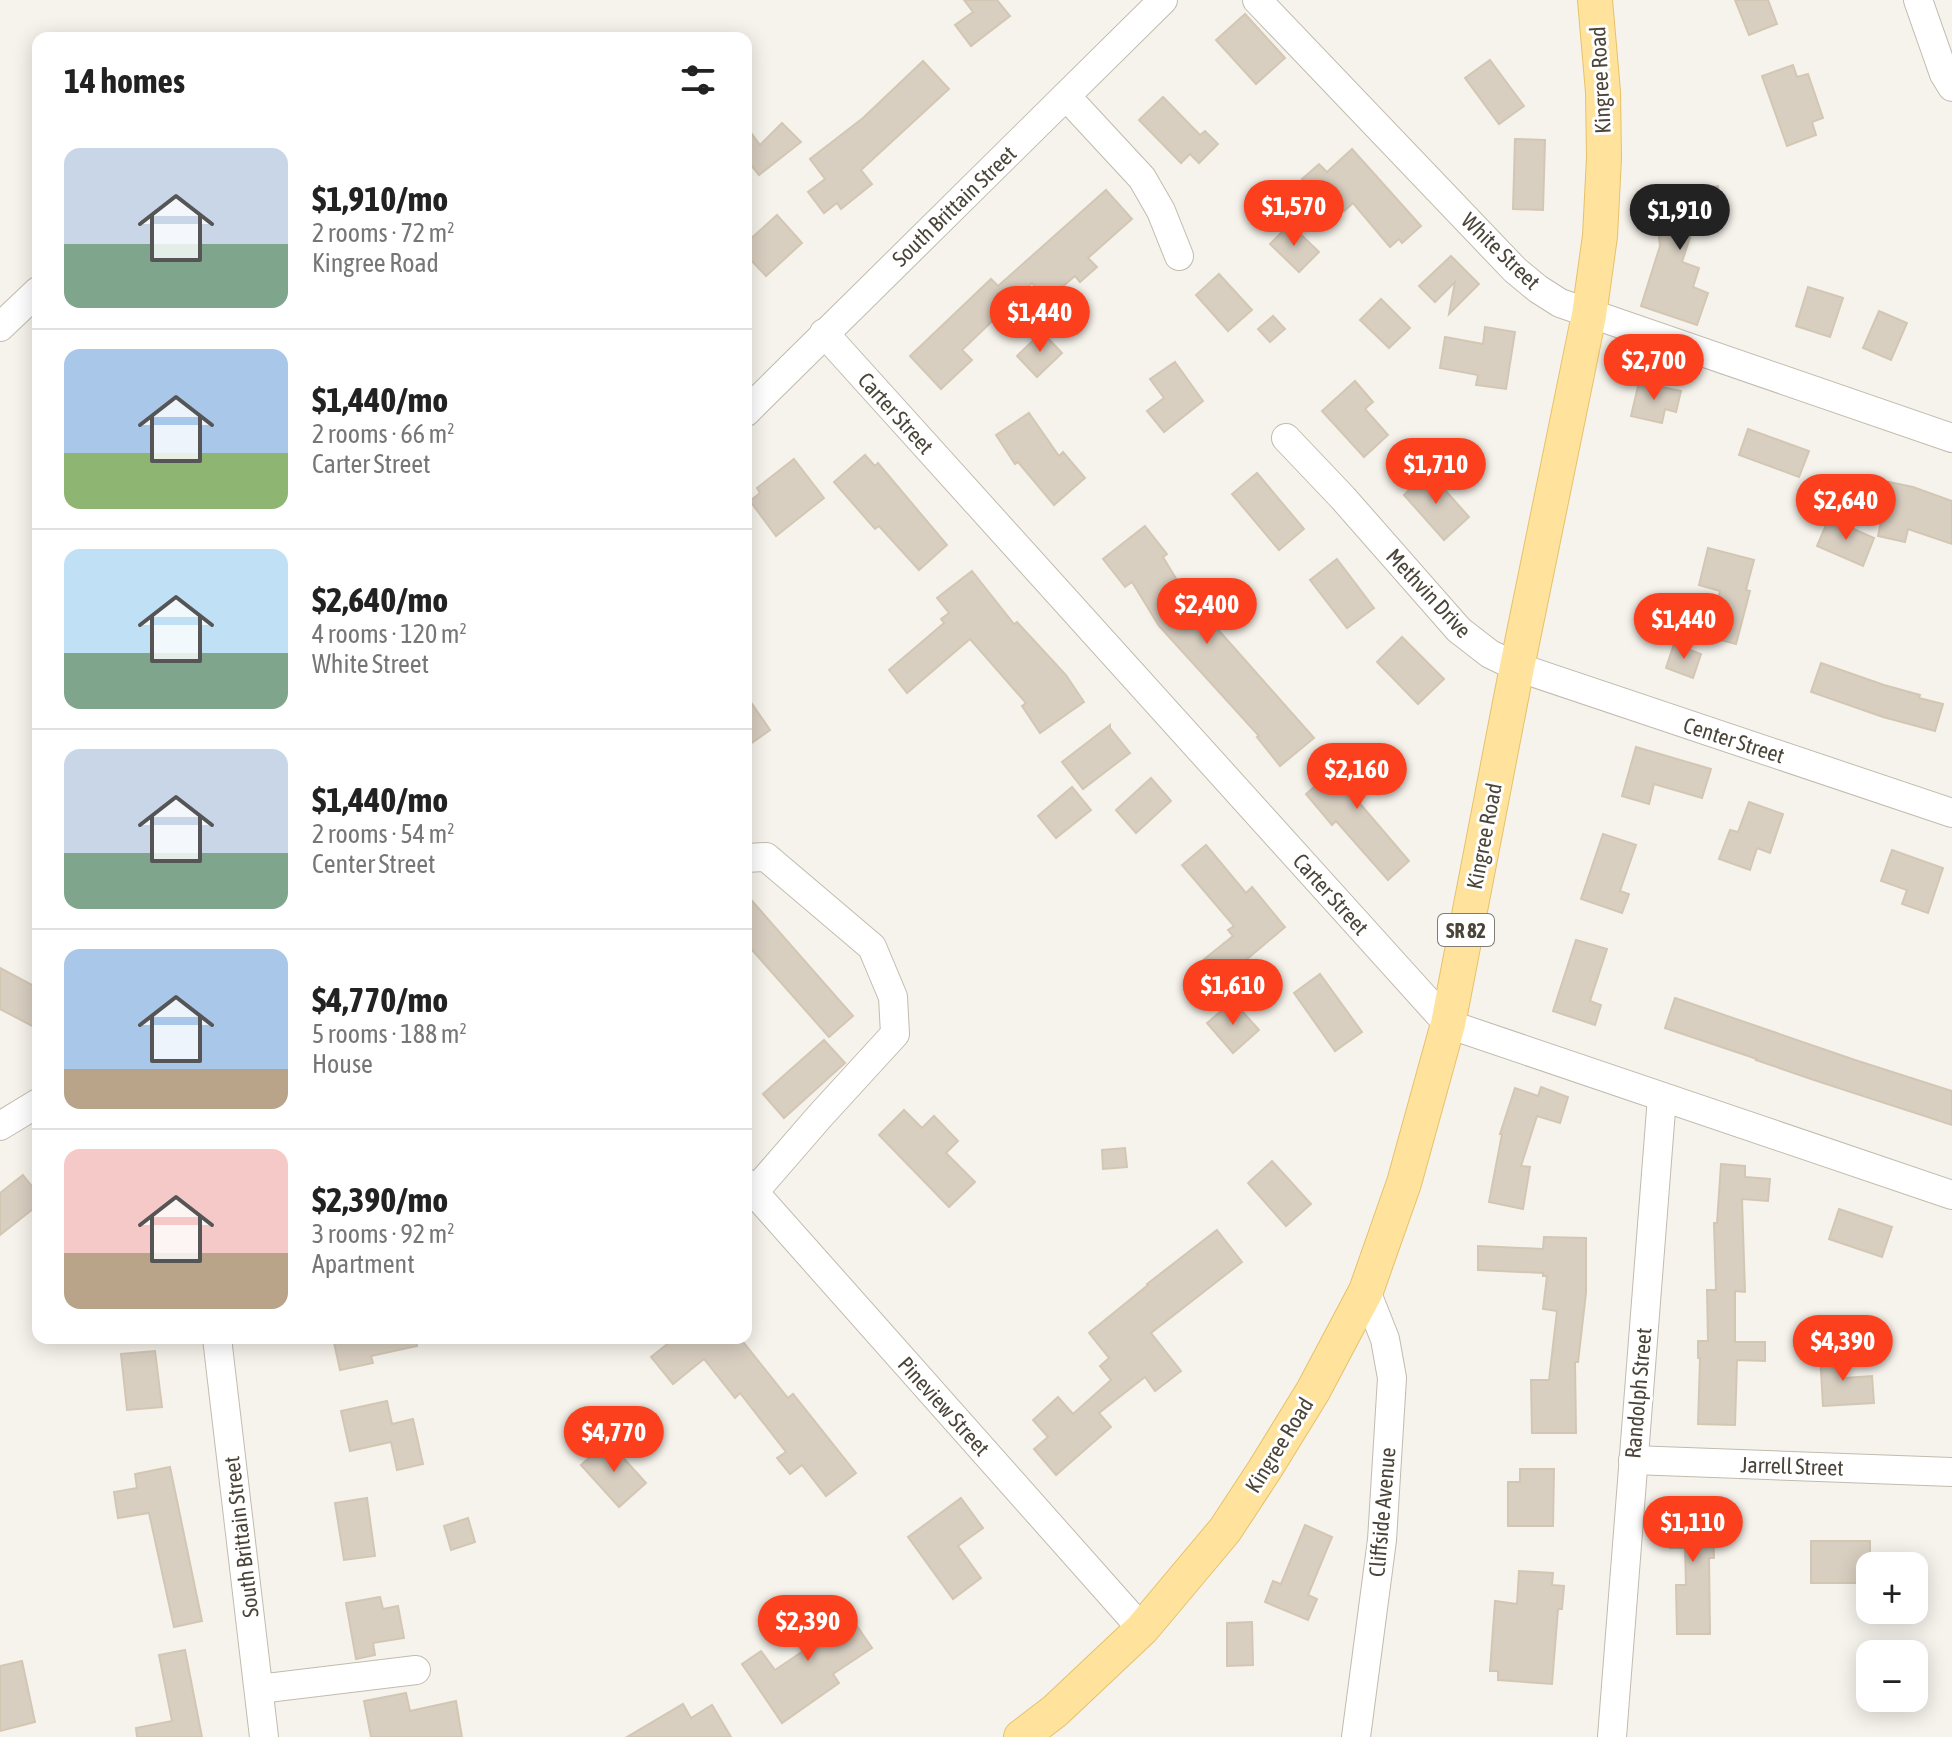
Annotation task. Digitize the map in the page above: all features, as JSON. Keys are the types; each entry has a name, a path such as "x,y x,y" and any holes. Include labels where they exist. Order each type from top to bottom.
{"main road":[{"name":"Kingree Road","path":"1021,1737 1055,1711 1142,1629 1225,1530 1313,1391 1366,1291 1404,1183 1448,1024 1589,315 1600,236 1604,158 1603,92 1595,0"}],"street":[{"name":"South Brittain Street","path":"752,406 1163,0"},
{"name":"White Street","path":"1257,0 1515,270 1560,303 1952,438"},
{"path":"1918,0 1944,74 1952,87"},
{"path":"1066,96 1142,178 1161,211 1179,256"},
{"path":"0,327 32,297"},
{"name":"Carter Street","path":"824,333 1448,1024 1952,1195"},
{"name":"Methvin Drive","path":"1286,438 1459,630 1490,654 1517,667"},
{"name":"Center Street","path":"1517,667 1952,813"},
{"path":"752,858 766,857 872,947 893,997 895,1034 752,1185"},
{"name":"Randolph Street","path":"1612,1737 1662,1097"},
{"path":"0,1126 32,1107"},
{"name":"Pineview Street","path":"752,1189 1142,1629"},
{"name":"Cliffside Avenue","path":"1356,1737 1382,1540 1392,1378 1385,1339 1366,1291"},
{"name":"South Brittain Street","path":"218,1344 264,1737"},
{"name":"Jarrell Street","path":"1633,1460 1952,1472"},
{"path":"259,1689 416,1670"}],"building":[{"path":"964,0 997,0 1010,16 971,46 955,25 973,12"},
{"path":"1735,0 1768,0 1777,24 1749,35"},
{"path":"1245,14 1285,58 1256,84 1216,40"},
{"path":"1490,60 1524,106 1499,124 1465,78"},
{"path":"923,61 949,89 861,170 872,184 841,209 837,203 824,213 808,192 825,179 810,159 863,118"},
{"path":"1793,65 1797,77 1808,74 1823,118 1812,122 1816,135 1787,146 1762,76"},
{"path":"1163,97 1200,135 1205,131 1218,144 1199,163 1190,154 1181,163 1139,120"},
{"path":"782,123 801,142 759,175 752,166 752,134 760,145"},
{"path":"1515,139 1545,140 1543,210 1513,209"},
{"path":"1352,149 1421,226 1402,243 1399,239 1390,247 1353,203 1344,211 1330,196 1324,202 1302,179 1319,164 1327,172"},
{"path":"1718,186 1722,222 1694,225 1682,262 1699,268 1693,287 1708,293 1697,325 1641,306 1660,246 1654,194"},
{"path":"1106,190 1132,219 1088,258 1097,267 1080,282 1075,276 1047,300 1032,283 962,350 972,360 941,389 910,356 991,279 998,286"},
{"path":"777,215 802,243 766,276 752,261 752,238"},
{"path":"1290,224 1319,252 1299,272 1270,244"},
{"path":"1451,256 1479,284 1449,314 1455,282 1435,302 1419,286"},
{"path":"1219,274 1252,310 1228,331 1196,295"},
{"path":"1808,287 1843,298 1830,337 1796,326"},
{"path":"1381,299 1410,328 1389,348 1360,320"},
{"path":"1879,311 1907,323 1891,360 1863,348"},
{"path":"1273,316 1285,329 1270,342 1258,329"},
{"path":"1485,327 1515,332 1506,389 1476,385 1478,375 1440,368 1445,337 1483,344"},
{"path":"1042,332 1062,353 1037,377 1017,356"},
{"path":"1175,362 1203,401 1164,432 1147,411 1164,398 1150,379"},
{"path":"1355,381 1373,402 1365,409 1388,435 1364,457 1322,411"},
{"path":"1639,382 1681,391 1676,412 1665,409 1662,423 1631,416"},
{"path":"1029,413 1059,456 1063,452 1085,478 1054,505 1018,462 1015,464 996,435"},
{"path":"1748,429 1809,451 1799,477 1739,455"},
{"path":"865,455 875,466 878,463 947,545 919,570 879,526 875,529 834,482"},
{"path":"794,459 824,498 776,536 752,504 752,499 760,493 757,488"},
{"path":"1429,472 1469,517 1444,540 1404,495"},
{"path":"1257,473 1304,529 1279,550 1232,494"},
{"path":"1889,482 1952,501 1952,544 1908,529 1905,542 1878,536"},
{"path":"1829,518 1874,538 1863,566 1817,546"},
{"path":"1145,526 1167,554 1163,557 1201,620 1206,616 1314,738 1280,766 1259,736 1159,626 1132,582 1125,587 1103,559"},
{"path":"1708,548 1754,560 1746,590 1750,591 1736,644 1709,637 1720,591 1699,585"},
{"path":"1337,559 1374,608 1347,628 1310,580"},
{"path":"972,571 1014,624 1017,622 1066,675 1084,702 1040,733 1022,706 1026,703 970,639 907,693 889,670 944,623 941,619 949,613 937,598"},
{"path":"1402,637 1444,679 1418,704 1377,662"},
{"path":"1674,644 1701,654 1693,678 1666,668"},
{"path":"1821,663 1943,704 1935,731 1811,692"},
{"path":"752,704 770,730 752,743"},
{"path":"1110,725 1130,753 1083,789 1062,762"},
{"path":"1360,747 1383,775 1356,799 1409,861 1388,880 1336,821 1332,825 1306,794"},
{"path":"1636,747 1711,769 1702,798 1654,784 1649,804 1622,796"},
{"path":"1151,778 1171,801 1136,833 1116,810"},
{"path":"1072,787 1091,810 1056,838 1038,816"},
{"path":"1749,802 1783,814 1770,853 1757,848 1750,870 1719,859 1730,830 1738,832"},
{"path":"1603,834 1636,845 1620,891 1629,894 1622,913 1581,899"},
{"path":"1206,845 1246,893 1252,887 1285,927 1214,987 1197,965 1233,936 1228,930 1234,926 1182,865"},
{"path":"1892,850 1943,868 1928,913 1902,904 1907,890 1881,881"},
{"path":"752,901 853,1016 829,1037 752,950"},
{"path":"1576,940 1607,949 1590,1001 1601,1005 1595,1025 1553,1011"},
{"path":"0,968 32,985 32,1026 0,1009"},
{"path":"1320,974 1362,1032 1335,1051 1294,993"},
{"path":"1675,998 1952,1091 1952,1125 1665,1028"},
{"path":"1233,1001 1259,1030 1233,1053 1207,1023"},
{"path":"824,1040 845,1063 784,1118 763,1094"},
{"path":"1541,1087 1568,1097 1560,1123 1537,1116 1521,1166 1530,1167 1523,1209 1489,1202 1500,1134 1515,1088 1538,1096"},
{"path":"904,1110 922,1128 934,1116 958,1141 946,1153 975,1182 949,1207 879,1135"},
{"path":"1125,1148 1127,1167 1103,1169 1102,1150"},
{"path":"1272,1161 1311,1204 1286,1226 1248,1183"},
{"path":"1721,1164 1745,1166 1745,1177 1770,1179 1768,1201 1742,1199 1745,1292 1735,1291 1735,1342 1765,1342 1765,1361 1737,1360 1735,1425 1698,1424 1698,1341 1708,1341 1707,1290 1716,1290 1714,1223 1717,1223"},
{"path":"23,1175 32,1186 32,1210 0,1235 0,1193"},
{"path":"1839,1209 1892,1227 1882,1257 1829,1239"},
{"path":"1217,1230 1242,1262 1151,1333 1181,1371 1155,1391 1145,1377 1099,1413 1111,1427 1056,1475 1034,1449 1048,1437 1033,1420 1058,1397 1073,1414 1111,1380 1100,1366 1109,1358 1089,1333"},
{"path":"1544,1237 1586,1238 1586,1293 1578,1362 1575,1362 1576,1433 1532,1433 1531,1380 1549,1380 1557,1311 1543,1309 1547,1276 1543,1273 1478,1270 1478,1246 1543,1249"},
{"path":"334,1344 417,1344 371,1356 373,1363 340,1370"},
{"path":"667,1344 745,1344 788,1398 793,1394 856,1473 826,1496 802,1465 790,1474 777,1458 786,1452 740,1393 735,1398 704,1359 673,1384 651,1357"},
{"path":"155,1351 162,1407 127,1410 121,1354"},
{"path":"1842,1351 1844,1378 1872,1376 1874,1403 1823,1406 1820,1353"},
{"path":"387,1401 392,1424 413,1419 423,1464 397,1470 391,1442 350,1451 341,1411"},
{"path":"608,1441 646,1483 619,1507 581,1465"},
{"path":"170,1467 202,1621 174,1627 149,1513 118,1518 114,1492 137,1488 135,1474"},
{"path":"1520,1469 1554,1469 1553,1526 1508,1526 1508,1482 1520,1482"},
{"path":"367,1498 375,1556 344,1560 335,1503"},
{"path":"961,1498 983,1528 958,1546 981,1578 953,1599 908,1537"},
{"path":"1712,1503 1714,1558 1709,1558 1710,1634 1677,1634 1676,1585 1686,1585 1685,1548 1670,1548 1669,1504"},
{"path":"468,1518 475,1542 451,1550 444,1526"},
{"path":"1305,1525 1332,1537 1308,1595 1317,1599 1308,1620 1265,1602 1273,1581 1281,1584"},
{"path":"1811,1541 1870,1541 1870,1552 1856,1552 1856,1583 1811,1583"},
{"path":"1519,1571 1553,1573 1552,1585 1564,1586 1562,1609 1558,1609 1552,1684 1498,1680 1498,1671 1490,1671 1495,1601 1517,1604"},
{"path":"380,1597 383,1609 398,1606 404,1638 373,1643 375,1655 356,1659 346,1603"},
{"path":"816,1602 834,1627 850,1616 872,1648 833,1674 839,1683 782,1723 742,1664 761,1651 775,1670 809,1647 791,1620"},
{"path":"1252,1622 1253,1665 1227,1666 1227,1623"},
{"path":"185,1650 202,1737 137,1737 136,1728 172,1721 159,1655"},
{"path":"22,1661 35,1722 0,1731 0,1666"},
{"path":"406,1693 410,1711 456,1701 462,1737 371,1737 364,1701"},
{"path":"683,1704 691,1718 712,1705 731,1737 627,1737"}]}
